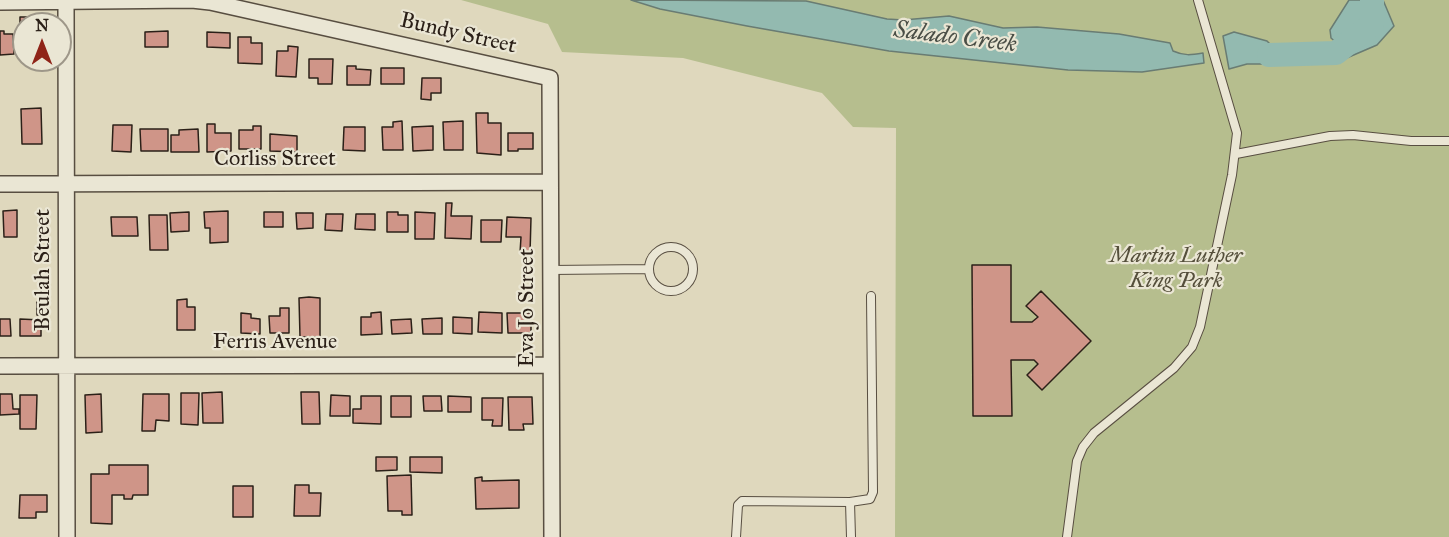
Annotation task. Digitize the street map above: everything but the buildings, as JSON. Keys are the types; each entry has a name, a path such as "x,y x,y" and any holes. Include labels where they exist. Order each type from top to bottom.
{"street":[{"name":"Bundy Street","path":"0,2 192,0 210,2 550,78"},
{"name":"Beulah Street","path":"66,2 67,537"},
{"name":"Eva Jo Street","path":"550,78 552,537"},
{"name":"Corliss Street","path":"0,184 550,182"},
{"name":"Ferris Avenue","path":"0,366 550,365"}],"lane":[{"path":"1067,537 1077,461 1083,447 1094,433 1174,368 1192,347 1200,327 1236,153 1236,127 1226,100 1198,0"},
{"path":"1236,153 1330,136 1353,135 1411,141 1449,141"},
{"path":"671,247 678,248 689,257 693,271 687,285 674,291 666,291 653,284 649,269 653,256 664,248 671,247"},
{"path":"550,270 649,269"},
{"path":"736,537 738,505 742,501 850,502 870,499 873,492 871,296"},
{"path":"850,502 851,537"}],"green space":[{"name":"Martin Luther King Park","path":"461,0 1449,0 1449,537 895,537 896,128 853,127 822,93 683,58 562,52 548,24"}],"water":[{"path":"631,0 806,1 887,19 949,16 1003,28 1037,27 1119,34 1170,43 1173,51 1181,54 1203,53 1204,63 1142,72 1068,70 889,51 660,9"},
{"path":"1349,0 1383,0 1394,26 1377,45 1342,60 1312,64 1247,64 1229,69 1223,36 1234,32 1267,41 1277,51 1315,56 1326,55 1339,48 1339,45 1331,38 1330,30"}],"waterway":[{"name":"Salado Creek","path":"1269,55 1336,53 1372,24 1372,0"}]}
